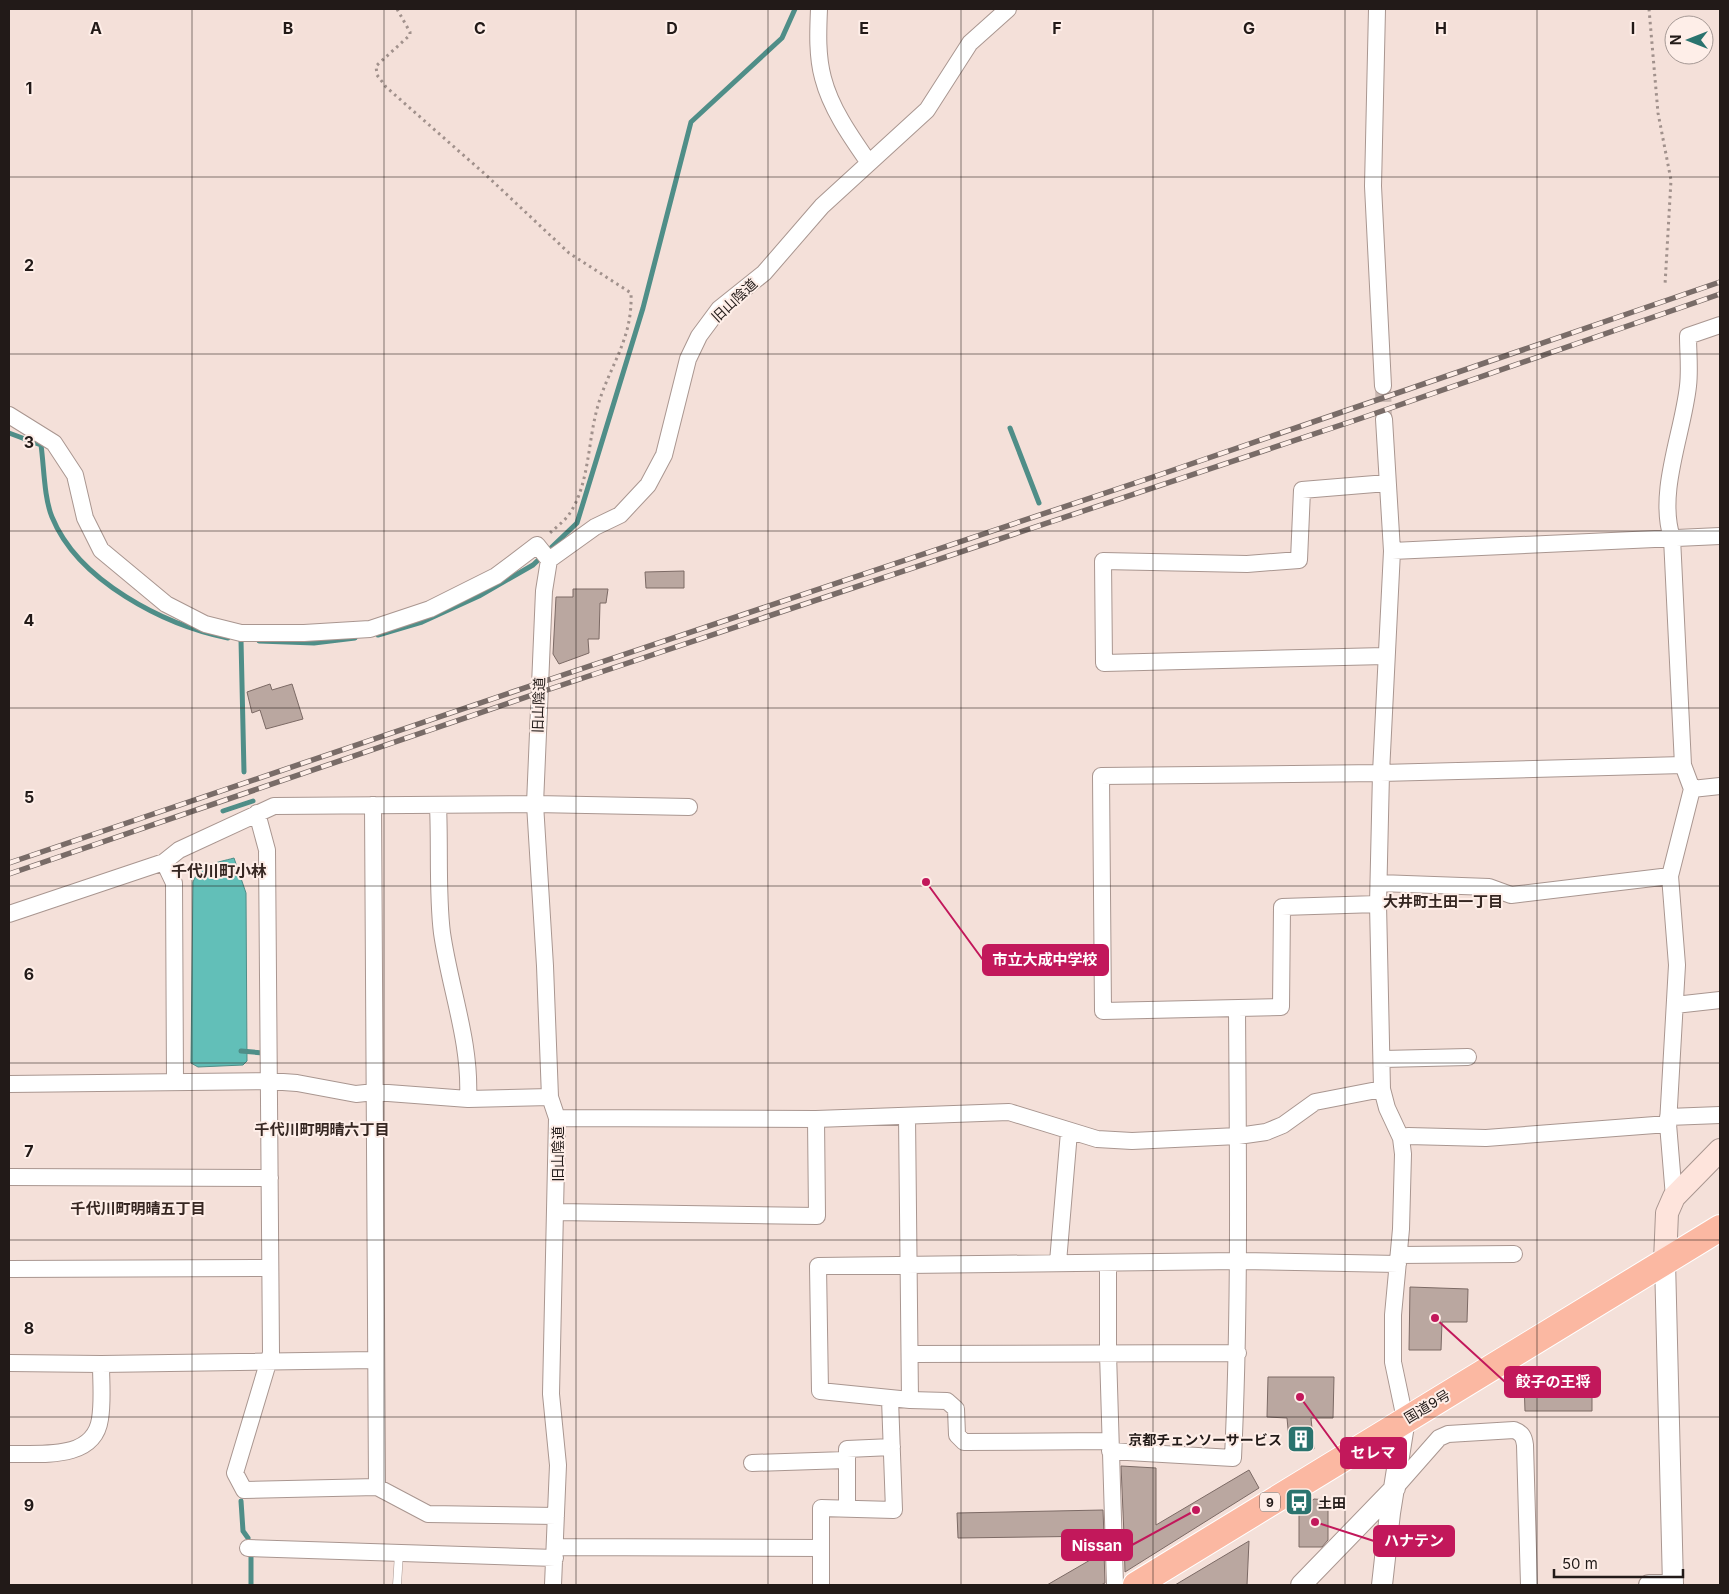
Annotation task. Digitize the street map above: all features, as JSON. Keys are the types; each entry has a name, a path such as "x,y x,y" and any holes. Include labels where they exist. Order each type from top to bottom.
{"highway":[{"name":"国道9号","path":"1136,1585 1720,1228"}],"main road":[{"path":"1665,1261 1667,1213 1674,1197 1720,1150"}],"street":[{"path":"819,9 818,56 823,80 839,117 869,163"},
{"name":"旧山陰道","path":"553,1585 558,1465 551,1394 558,1118 550,1097 545,966 534,804 543,600 549,560 595,527 620,515 648,485 664,455 688,359 699,336 720,309 764,273 822,206 927,110 970,43 1008,9"},
{"path":"1377,9 1373,186 1382,386"},
{"path":"1674,1197 1668,1121 1677,965 1670,876 1692,789 1684,764 1672,538 1667,523 1668,492 1688,385 1688,336 1720,325"},
{"path":"9,415 54,443 75,475 85,518 101,550 166,604 205,624 241,633 304,633 370,629 430,609 496,576 537,545 549,560"},
{"path":"1382,1585 1405,1419 1393,1362 1393,1315 1402,1229 1402,1138 1387,1108 1382,1088 1378,904 1380,772 1392,551 1384,419"},
{"path":"1385,656 1104,663 1103,561 1247,564 1299,560 1302,490 1387,483"},
{"path":"1392,551 1720,536"},
{"path":"1378,904 1282,907 1281,1007 1103,1011 1101,776 1380,772 1684,764"},
{"path":"1692,789 1720,786"},
{"path":"9,914 164,862 179,850 274,806 534,804 688,807"},
{"path":"373,806 377,1487"},
{"path":"438,806 442,932 462,1028 469,1075 468,1099"},
{"path":"257,813 267,850 271,1353 267,1361 235,1473 244,1490 377,1487 428,1514 556,1516"},
{"path":"164,862 174,883 175,1082"},
{"path":"1378,884 1489,888 1511,895 1670,876"},
{"path":"1675,1005 1720,1000"},
{"path":"1236,1009 1239,1261 1238,1353 1233,1458 1110,1446 964,1442 957,1435 956,1409 947,1401 890,1399 820,1391 818,1266 1058,1262 1108,1262 1239,1261 1399,1260 1514,1254"},
{"path":"1382,1059 1468,1056"},
{"path":"9,1084 269,1081 297,1083 356,1094 375,1092 468,1099 550,1097"},
{"path":"558,1118 816,1119 1009,1112 1036,1119 1069,1132 1097,1139 1132,1141 1238,1136 1266,1132 1283,1125 1315,1102 1382,1088"},
{"path":"1402,1138 1408,1136 1486,1138 1720,1115"},
{"path":"907,1116 910,1400"},
{"path":"557,1212 817,1216 816,1119"},
{"path":"1058,1262 1069,1132"},
{"path":"9,1177 270,1178"},
{"path":"1649,1585 1673,1585 1665,1261"},
{"path":"1108,1262 1110,1446 1115,1585"},
{"path":"9,1270 270,1268"},
{"path":"910,1354 1238,1353"},
{"path":"9,1362 100,1364 375,1360"},
{"path":"9,1454 60,1453 86,1445 97,1433 100,1418 100,1364"},
{"path":"821,1585 821,1508 894,1510 890,1399"},
{"path":"1301,1585 1395,1488 1439,1438 1448,1434 1514,1430 1520,1432 1525,1445 1529,1585"},
{"path":"847,1508 847,1449 892,1447"},
{"path":"752,1463 846,1460"},
{"path":"248,1548 399,1553 821,1548"}],"lane":[{"path":"397,1585 399,1553"}],"path":[{"path":"398,9 408,27 410,35 376,66 377,75 386,87 486,175 569,253 631,293 632,308 623,349 604,386 596,410 581,488 570,514 537,545"},
{"path":"1649,9 1658,113 1670,180 1665,285"}],"water":[{"path":"234,858 246,893 247,1061 243,1065 198,1067 191,1063 193,882 200,871 209,865"}],"building":[{"path":"684,571 684,588 646,588 645,572"},
{"path":"573,589 608,589 606,603 600,603 599,639 588,639 589,653 559,664 553,654 556,597 573,597"},
{"path":"270,684 272,690 292,684 303,719 266,729 260,710 252,713 247,692"},
{"path":"1410,1287 1468,1289 1467,1322 1442,1322 1441,1350 1409,1350"},
{"path":"1268,1377 1334,1377 1333,1418 1311,1418 1314,1449 1290,1451 1287,1418 1267,1417"},
{"path":"1524,1382 1592,1382 1592,1411 1525,1411"},
{"path":"1121,1466 1156,1468 1156,1525 1249,1470 1259,1488 1125,1572 1124,1540 1133,1535 1124,1535"},
{"path":"1314,1499 1328,1500 1328,1540 1322,1547 1299,1547 1299,1510"},
{"path":"1103,1510 1104,1536 958,1538 957,1513"},
{"path":"1249,1541 1247,1585 1175,1585"},
{"path":"1104,1552 1105,1583 1101,1585 1047,1585"}],"waterway":[{"path":"378,635 422,622 479,596 533,565 577,523 643,308 691,122 782,38 795,9"},
{"path":"1010,428 1039,503"},
{"path":"9,433 41,445 49,509 64,540 81,561 102,580 126,597 151,611 177,623 228,638"},
{"path":"259,641 314,643 355,638"},
{"path":"241,640 244,772"},
{"path":"223,811 253,801"},
{"path":"241,1051 263,1053"},
{"path":"241,1501 243,1531 248,1538"},
{"path":"251,1555 251,1585"}],"tunnel":[{"path":"1383,386 1384,419"}],"railway":[{"path":"9,863 1153,477 1720,282"},
{"path":"9,874 538,693 1356,420 1720,294"}],"place":[{"name":"市立大成中学校","path":"926,882"},
{"name":"餃子の王将","path":"1435,1318"},
{"name":"セレマ","path":"1300,1397"},
{"name":"京都チェンソーサービス","path":"1301,1439"},
{"name":"土田","path":"1299,1502"},
{"name":"Nissan","path":"1196,1510"},
{"name":"ハナテン","path":"1315,1522"}],"district":[{"name":"千代川町小林","path":"219,871"},
{"name":"大井町土田一丁目","path":"1443,901"},
{"name":"千代川町明晴六丁目","path":"322,1129"},
{"name":"千代川町明晴五丁目","path":"138,1208"}]}
